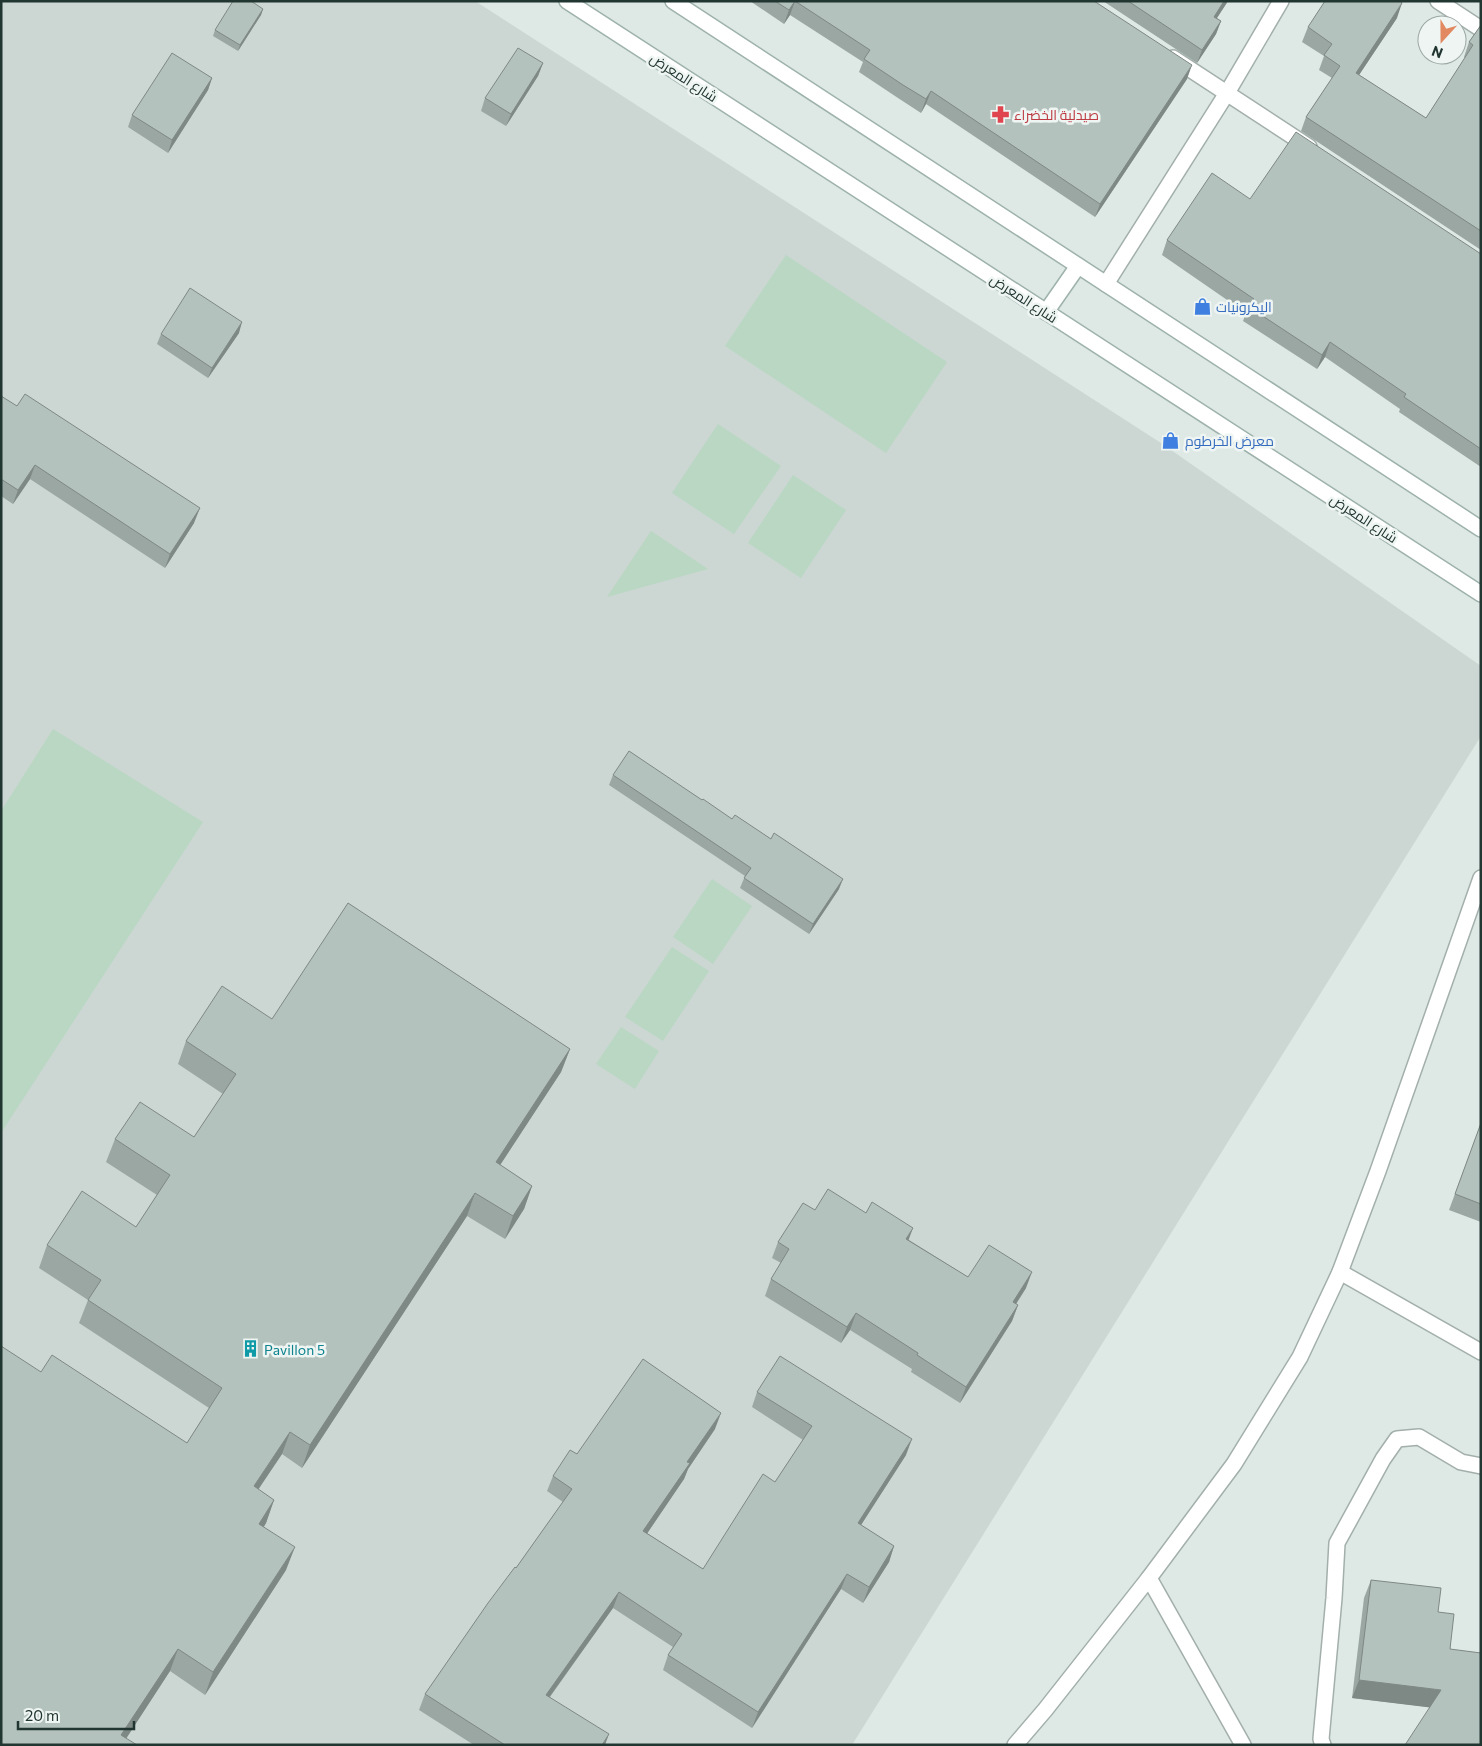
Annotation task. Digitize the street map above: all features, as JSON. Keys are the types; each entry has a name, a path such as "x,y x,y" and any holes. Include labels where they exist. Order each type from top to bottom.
{"street":[{"name":"شارع المعرض","path":"567,1 1481,594"},
{"path":"673,1 1481,529"},
{"path":"1106,284 1227,93 1281,1"},
{"path":"1438,1 1481,29"},
{"path":"1160,50 1317,153"},
{"path":"1046,312 1078,266"},
{"path":"1015,1745 1149,1578 1234,1464 1300,1357 1340,1272 1378,1171 1481,878"},
{"path":"1340,1272 1481,1352"},
{"path":"1323,1745 1321,1739 1337,1543 1383,1459 1397,1439 1419,1437 1461,1462 1481,1466"},
{"path":"1149,1578 1243,1745"}],"shaded area":[{"name":"معرض الخرطوم","path":"1,1 475,1 1161,443 1481,666 1481,736 852,1745 1,1745"}],"green space":[{"path":"786,255 947,362 886,453 725,346"},
{"path":"718,424 781,466 734,534 672,493"},
{"path":"793,475 846,510 801,578 748,543"},
{"path":"651,531 708,569 607,597"},
{"path":"53,729 203,822 1,1133 1,811"},
{"path":"712,879 752,906 713,964 673,937"},
{"path":"672,947 709,971 663,1041 625,1017"},
{"path":"621,1027 659,1051 635,1089 596,1064"}],"building":[{"path":"233,1 251,1 263,9 240,45 215,30"},
{"path":"775,1 795,1 789,10"},
{"path":"795,1 1094,1 1192,65 1100,204 931,91 926,99 903,85 864,59 870,50"},
{"path":"1128,1 1224,1 1214,17 1221,21 1202,50"},
{"path":"1325,1 1400,1 1402,3 1356,73 1426,118 1460,65 1467,65 1467,54 1473,45 1469,42 1481,25 1481,231 1306,117 1340,66 1324,55 1332,44 1308,27"},
{"path":"518,48 543,63 511,114 485,98"},
{"path":"172,53 212,78 172,140 132,115"},
{"path":"1296,132 1481,254 1481,449 1404,397 1406,394 1330,342 1322,355 1249,307 1254,299 1167,240 1212,173 1250,199"},
{"path":"190,288 242,322 212,368 161,334"},
{"path":"25,394 200,508 170,554 35,465 18,490 1,479 1,396 17,406"},
{"path":"629,751 732,819 735,815 771,839 774,833 843,879 813,924 744,878 751,868 613,775"},
{"name":"Pavillon 5","path":"348,903 570,1049 496,1162 532,1186 513,1216 475,1193 310,1445 290,1432 254,1486 274,1500 259,1524 295,1547 213,1672 178,1649 121,1735 137,1745 1,1745 1,1346 41,1372 52,1355 187,1443 222,1388 88,1300 101,1280 47,1245 82,1191 136,1227 170,1175 115,1139 140,1102 194,1137 236,1074 186,1041 222,986 272,1019"},
{"path":"1481,1123 1481,1204 1455,1194"},
{"path":"828,1189 866,1213 872,1202 913,1228 906,1239 968,1277 989,1245 1032,1272 1013,1302 1018,1305 966,1387 856,1313 847,1327 771,1279 789,1249 778,1242 803,1203 815,1210"},
{"path":"780,1356 912,1439 858,1523 894,1546 869,1587 847,1574 758,1712 668,1655 682,1634 619,1592 546,1695 609,1734 602,1745 505,1745 425,1694 488,1603 516,1568 572,1489 553,1476 570,1450 577,1454 643,1359 721,1413 687,1462 690,1463 643,1531 703,1569 763,1474 775,1482 812,1426 757,1392"},
{"path":"1371,1580 1441,1588 1438,1612 1454,1614 1450,1649 1481,1653 1481,1745 1405,1745 1441,1690 1359,1680"}],"place":[{"name":"صيدلية الخضراء","path":"1000,114"},
{"name":"اليكرونيات","path":"1202,306"},
{"name":"معرض الخرطوم","path":"1171,440"},
{"name":"Pavillon 5","path":"250,1349"}]}
